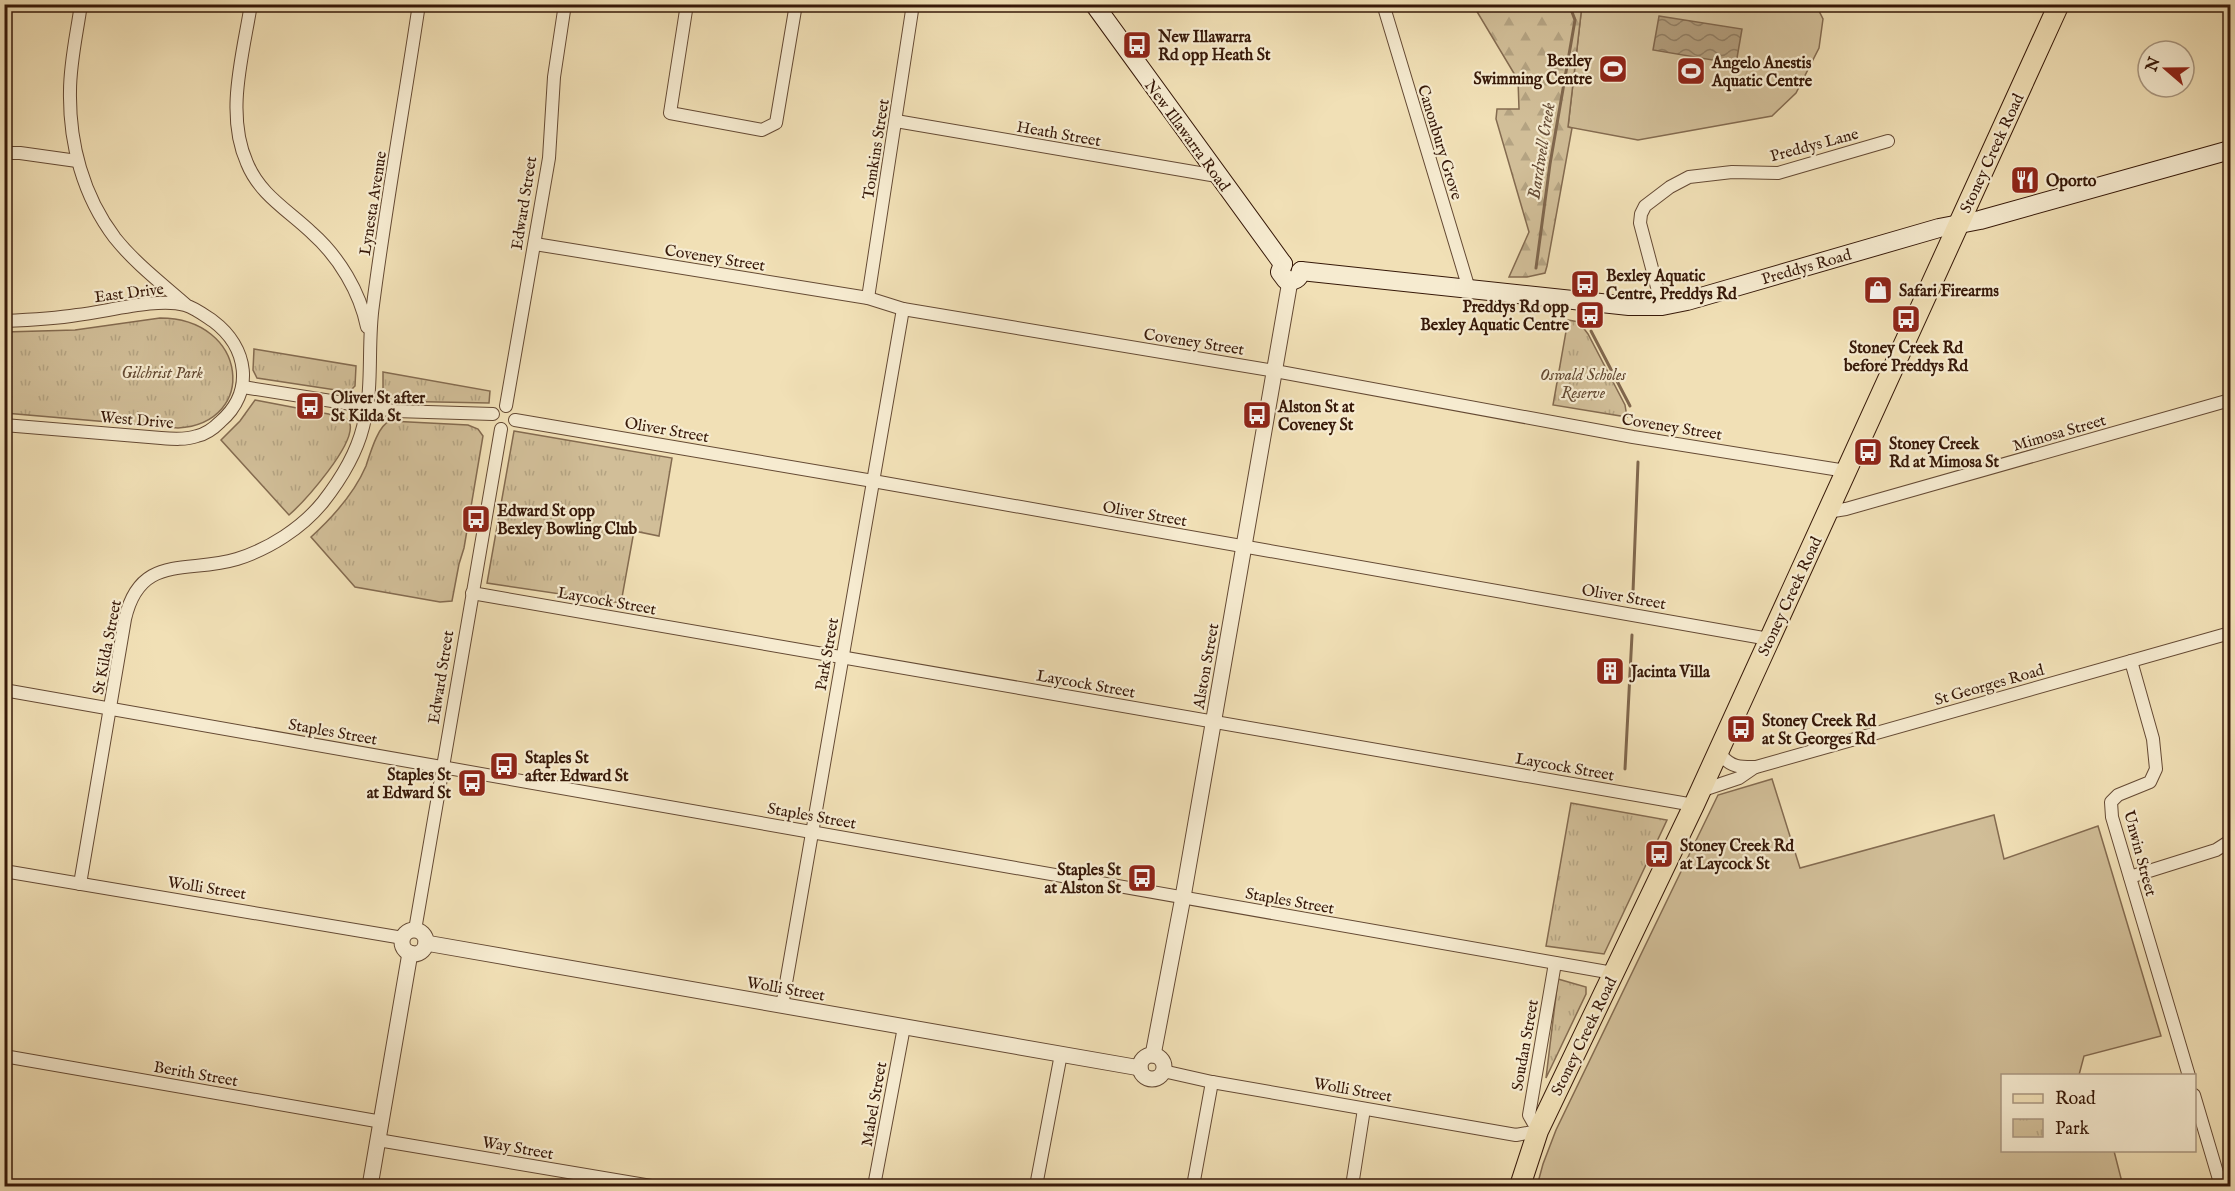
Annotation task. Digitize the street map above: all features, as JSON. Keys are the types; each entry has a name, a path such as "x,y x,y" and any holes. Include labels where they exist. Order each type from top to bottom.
{"main road":[{"name":"New Illawarra Road","path":"1094,4 1283,264"},
{"name":"Stoney Creek Road","path":"1520,1186 1538,1131 1722,744 2059,4"},
{"name":"Preddys Road","path":"1295,276 1317,271 1629,306 1662,306 1687,301 1939,228 1958,225 2230,150"},
{"name":"Preddys Road","path":"1283,264 1288,260 1300,266 1295,276"}],"street":[{"path":"81,4 70,91 77,161 92,201 116,239 135,260 186,305"},
{"path":"251,4 237,96 238,130 246,162 264,192 313,233 339,264 359,300 370,343"},
{"name":"Lynesta Avenue","path":"368,407 373,305 419,4"},
{"name":"Edward Street","path":"506,406 536,244 549,158 554,77 565,4"},
{"path":"687,4 670,113 762,130 776,123 796,4"},
{"name":"Tomkins Street","path":"868,298 913,4"},
{"name":"Canonbury Grove","path":"1383,4 1469,289"},
{"name":"Heath Street","path":"896,121 1217,176"},
{"name":"Preddys Lane","path":"1662,306 1640,223 1645,206 1661,194 1680,181 1696,176 1732,172 1778,173 1888,141"},
{"path":"4,153 77,161"},
{"name":"Coveney Street","path":"536,244 868,298 903,309 1275,371 1633,437 1846,471"},
{"name":"Alston Street","path":"1153,1055 1275,371 1295,276"},
{"name":"East Drive","path":"4,321 51,318 164,303 186,305 217,324 234,344 243,366 243,387"},
{"name":"Park Street","path":"782,1006 903,309"},
{"path":"243,387 395,411 493,414"},
{"name":"West Drive","path":"4,425 161,438 187,438 208,432 227,416 243,387"},
{"name":"Mimosa Street","path":"1827,512 1846,509 2230,400"},
{"path":"506,406 513,411 515,420 509,429 501,429 493,422 493,414 500,407 506,406"},
{"name":"St Kilda Street","path":"80,884 130,600 140,585 153,575 167,569 222,563 260,550 282,538 319,507 335,487 348,467 357,446 368,407"},
{"name":"Oliver Street","path":"515,420 1770,639"},
{"name":"Edward Street","path":"409,934 443,767 501,429"},
{"name":"Laycock Street","path":"472,593 1213,721 1697,798"},
{"name":"St Georges Road","path":"1697,798 1739,778 1756,767 2230,633"},
{"name":"Unwin Street","path":"2131,661 2153,739 2156,769 2150,782 2118,795 2111,802 2112,817 2188,1074"},
{"name":"Staples Street","path":"4,690 1613,973"},
{"name":"St Georges Road","path":"1722,744 1722,756 1729,764 1756,767"},
{"path":"2130,877 2216,850 2230,841"},
{"name":"Wolli Street","path":"4,871 409,934"},
{"path":"422,933 426,944 420,952 410,953 402,945 409,934 422,933"},
{"name":"Wolli Street","path":"426,944 1140,1068"},
{"path":"370,1186 410,953"},
{"name":"Soudan Street","path":"1538,1131 1528,1115 1555,963"},
{"name":"Mabel Street","path":"874,1186 904,1027"},
{"path":"1036,1186 1061,1054"},
{"path":"1153,1055 1162,1061 1163,1071 1158,1077 1150,1079 1143,1075 1140,1068 1142,1060 1153,1055"},
{"name":"Berith Street","path":"4,1056 382,1122"},
{"name":"Wolli Street","path":"1163,1071 1212,1082 1516,1135 1538,1131"},
{"path":"1193,1186 1212,1082"},
{"path":"2196,1102 2221,1186"},
{"path":"1352,1186 1364,1109"},
{"name":"Way Street","path":"378,1140 651,1186"}],"green space":[{"path":"1473,5 1582,5 1568,127 1572,128 1545,273 1527,277 1509,277 1529,232 1496,119 1497,109 1519,109 1518,80"},
{"name":"Angelo Anestis Aquatic Centre","path":"1582,5 1816,5 1823,19 1819,48 1796,93 1772,116 1638,140 1568,127"},
{"name":"Gilchrist Park","path":"160,318 189,323 211,334 226,351 232,371 231,391 222,409 204,422 178,428 5,413 5,332 75,330"},
{"name":"Oswald Scholes Reserve","path":"1568,320 1579,322 1588,334 1625,405 1627,417 1553,405"},
{"name":"Gilchrist Park","path":"254,349 356,366 355,386 349,392 257,378 253,370"},
{"path":"383,372 490,391 489,403 387,401 383,398"},
{"path":"255,400 341,416 350,424 345,445 337,458 317,486 289,515 221,440 240,421"},
{"path":"390,421 468,425 478,429 483,436 464,548 452,601 440,602 355,587 311,537 349,495 366,466 378,434"},
{"path":"514,431 672,458 659,536 634,531 621,603 487,583"},
{"path":"1772,779 1800,868 1994,815 2004,859 2098,826 2161,1036 2084,1056 2079,1074 2001,1074 2001,1152 2114,1152 2123,1186 1537,1186 1556,1130 1718,795"},
{"path":"1571,803 1667,820 1604,954 1546,946"},
{"path":"1558,979 1586,987 1586,994 1546,1078"}],"water":[{"path":"1659,16 1742,29 1736,64 1653,50"}],"waterway":[{"name":"Bardwell Creek","path":"1536,268 1550,164 1575,20 1569,4"},
{"name":"Bardwell Creek","path":"1591,331 1630,406"},
{"name":"Bardwell Creek","path":"1633,592 1638,462"},
{"name":"Bardwell Creek","path":"1625,769 1632,635"}],"place":[{"name":"New Illawarra Rd opp Heath St","path":"1137,45"},
{"name":"Bexley Swimming Centre","path":"1613,69"},
{"name":"Angelo Anestis Aquatic Centre","path":"1691,71"},
{"name":"Oporto","path":"2025,180"},
{"name":"Bexley Aquatic Centre, Preddys Rd","path":"1585,284"},
{"name":"Safari Firearms","path":"1878,290"},
{"name":"Preddys Rd opp Bexley Aquatic Centre","path":"1590,315"},
{"name":"Stoney Creek Rd before Preddys Rd","path":"1906,319"},
{"name":"Oliver St after St Kilda St","path":"310,406"},
{"name":"Alston St at Coveney St","path":"1257,415"},
{"name":"Stoney Creek Rd at Mimosa St","path":"1868,452"},
{"name":"Edward St opp Bexley Bowling Club","path":"476,519"},
{"name":"Jacinta Villa","path":"1610,671"},
{"name":"Stoney Creek Rd at St Georges Rd","path":"1741,729"},
{"name":"Staples St after Edward St","path":"504,766"},
{"name":"Staples St at Edward St","path":"472,783"},
{"name":"Stoney Creek Rd at Laycock St","path":"1659,854"},
{"name":"Staples St at Alston St","path":"1142,878"}]}
